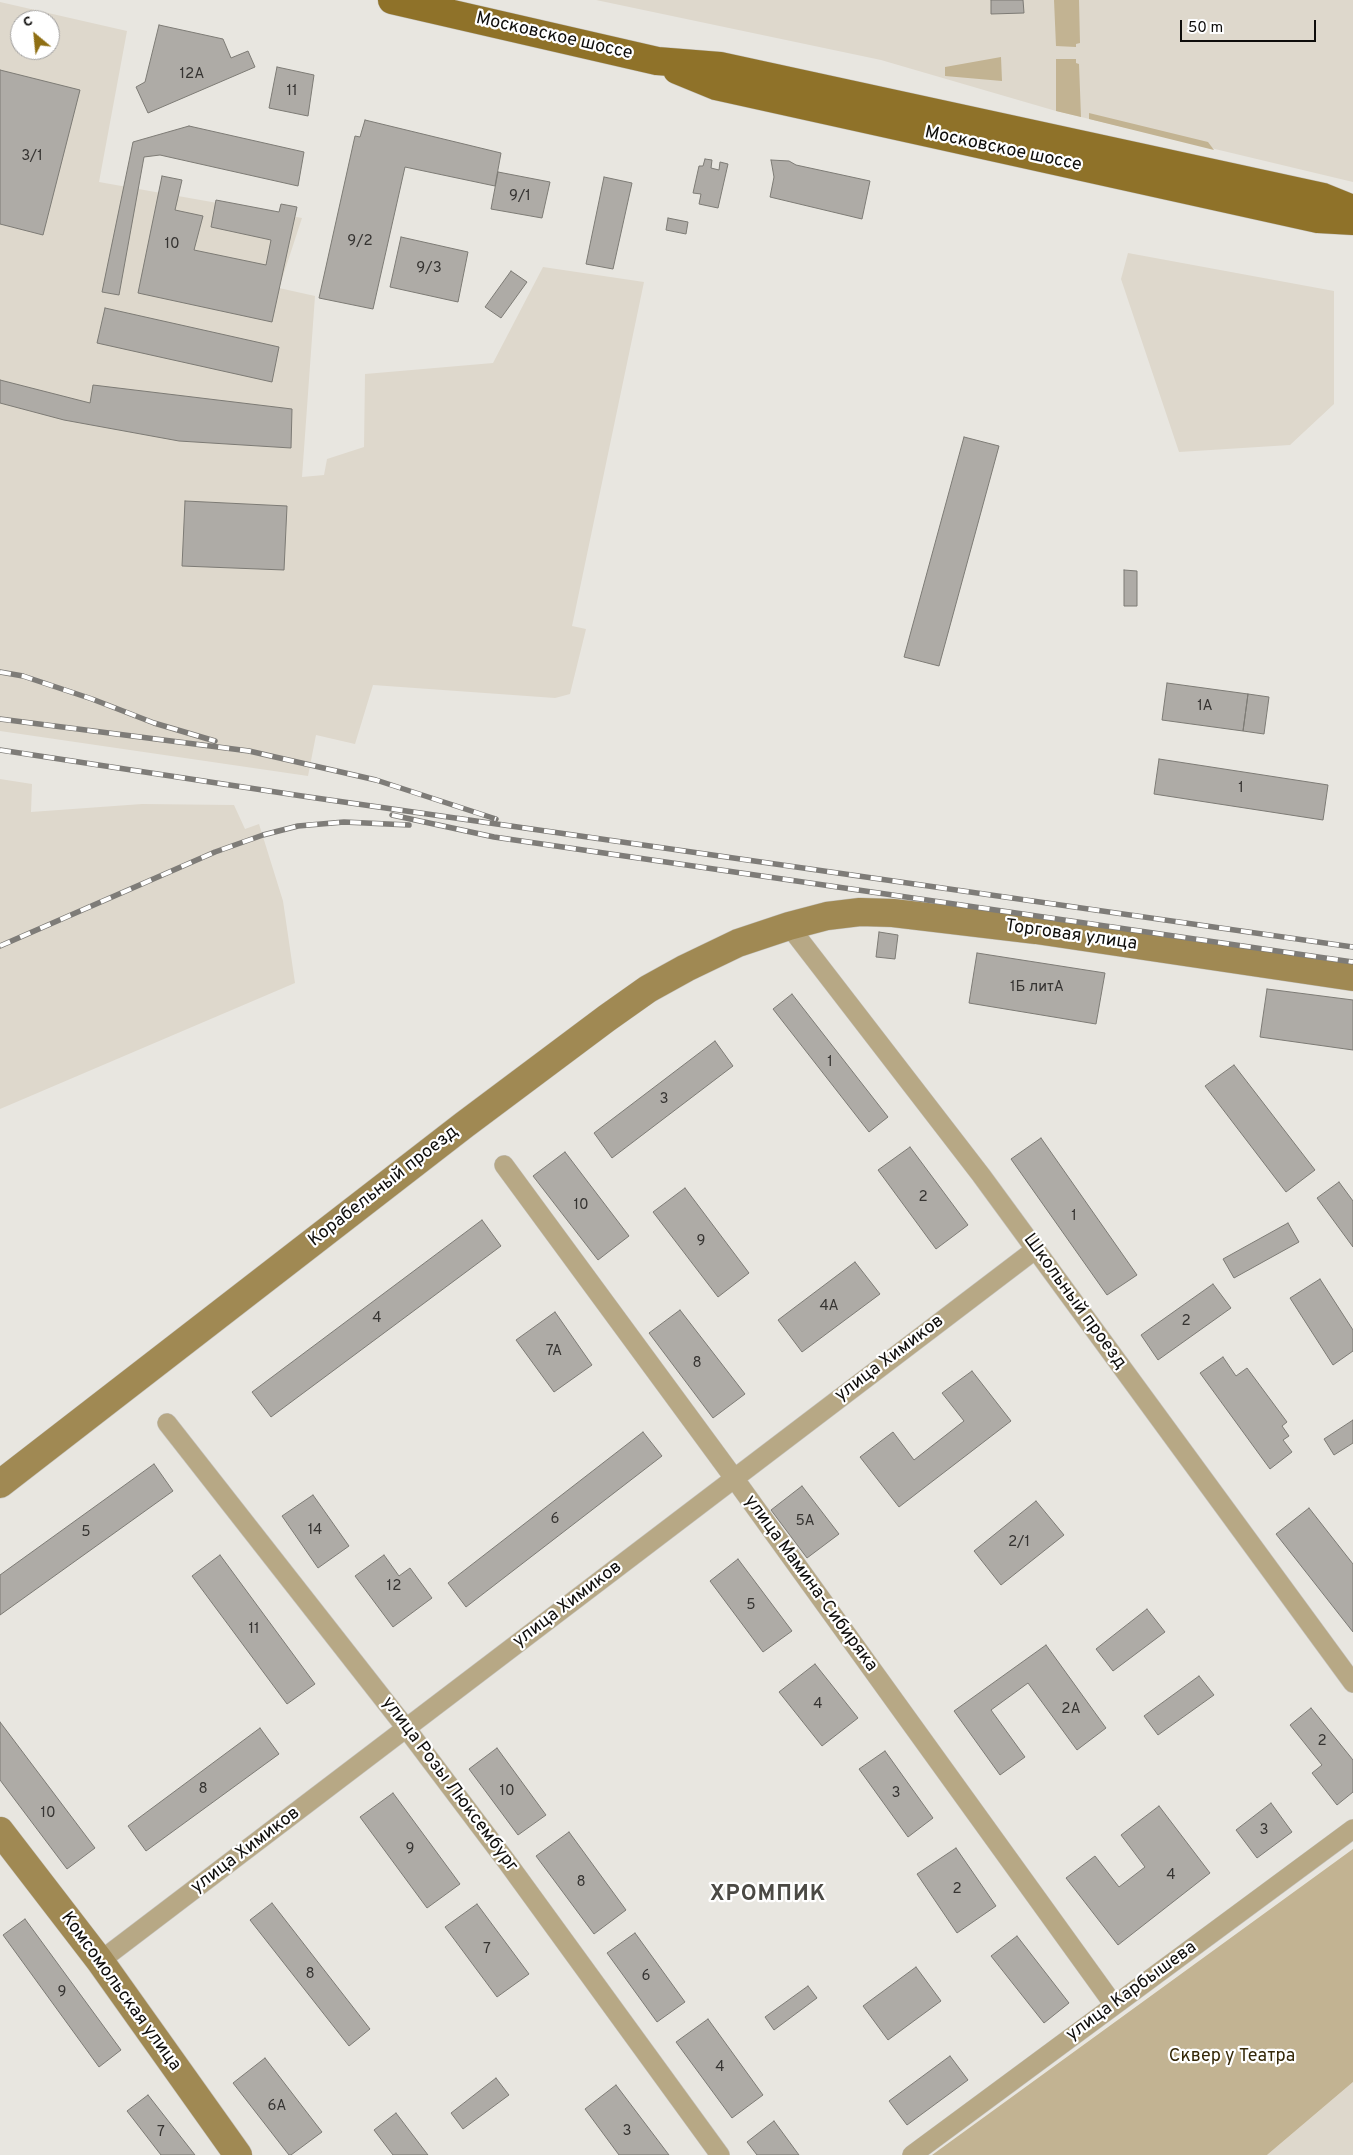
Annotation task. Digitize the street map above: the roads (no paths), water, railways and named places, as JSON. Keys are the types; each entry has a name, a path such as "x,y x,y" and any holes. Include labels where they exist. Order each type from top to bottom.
{"main road":[{"name":"Московское шоссе","path":"392,0 657,61 730,68 1323,197 1353,209"},
{"name":"Московское шоссе","path":"657,61 716,86 1309,218 1353,221"}],"street":[{"name":"Торговая улица","path":"789,926 827,916 860,912 893,914 1036,930 1353,977"},
{"name":"Школьный проезд","path":"789,926 981,1175 1353,1683"},
{"name":"Корабельный проезд","path":"0,1484 464,1125 648,989 738,943 789,926"},
{"name":"улица Мамина-Сибиряка","path":"504,1165 734,1478 1114,2005"},
{"name":"улица Химиков","path":"100,1961 1036,1249"},
{"name":"улица Розы Люксембург","path":"167,1423 406,1728 519,1878 720,2155"},
{"name":"улица Карбышева","path":"912,2155 1353,1829"},
{"name":"Комсомольская улица","path":"0,1831 100,1961 238,2155"}],"railway":[{"path":"0,672 23,676 92,699 154,723 215,741"},
{"path":"0,719 249,751 376,780 496,819"},
{"path":"0,750 302,796 1353,947"},
{"path":"392,815 494,837 1353,962"},
{"path":"0,946 215,852 263,835 298,826 344,822 409,825"}],"district":[{"name":"ХРОМПИК","path":"768,1896"}],"park label":[{"name":"Сквер у Театра","path":"1232,2057"}]}
